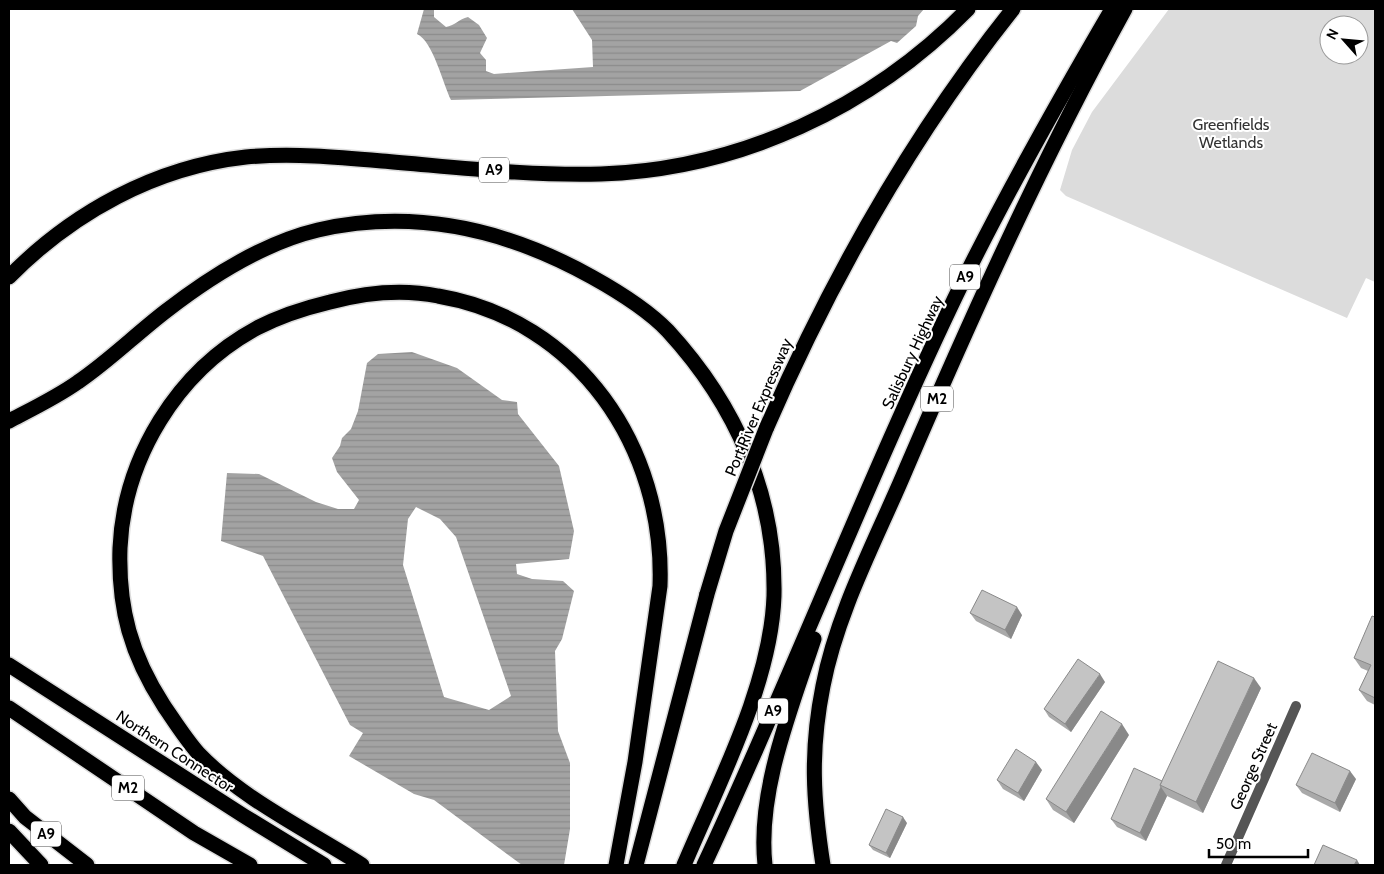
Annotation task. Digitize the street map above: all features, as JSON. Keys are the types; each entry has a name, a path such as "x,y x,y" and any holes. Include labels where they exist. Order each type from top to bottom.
{"highway":[{"name":"A9","path":"9,278 50,239 106,202 154,180 221,161 266,156 312,156 569,174 631,172 711,158 780,136 842,107 900,70 941,36 968,9"},
{"name":"Port River Expressway","path":"636,865 707,594 726,531 766,429 812,327 881,199 951,92 1014,9"},
{"name":"Salisbury Highway","path":"840,557 909,397 964,281 1023,167 1112,9"},
{"name":"M2","path":"823,865 814,809 813,759 823,683 838,632 849,602 954,358 1075,101 1125,9"},
{"path":"9,421 79,382 167,310 210,279 277,244 314,231 356,223 430,222 494,234 529,246 566,263 623,294 666,330 717,393 751,457 764,502 772,558 774,598 765,656 744,721 684,865"},
{"path":"362,865 277,813 230,780 199,754 180,730 148,683 131,642 123,611 119,573 121,527 129,485 145,446 165,411 189,382 219,354 256,328 299,310 354,296 394,293 437,295 471,304 510,320 545,341 575,365 603,395 624,426 639,458 651,493 658,529 661,560 660,586 635,762 616,865"},
{"name":"A9","path":"704,865 840,557"},
{"path":"765,865 765,818 779,746 840,557"},
{"name":"Northern Connector","path":"9,665 244,816 324,865"},
{"name":"M2","path":"9,708 194,833 250,865"},
{"name":"A9","path":"9,799 26,817 87,865"},
{"path":"9,831 41,865"}],"street":[{"name":"George Street","path":"1226,865 1296,706"}],"green space":[{"name":"Greenfields Wetlands","path":"1169,9 1375,9 1375,282 1366,278 1347,318 1066,196 1060,190 1072,150 1092,112"}],"shaded area":[{"path":"424,9 434,9 434,17 446,27 468,17 479,25 487,38 480,53 486,60 486,71 494,74 593,67 592,40 572,9 924,9 918,16 916,26 897,43 891,41 800,91 451,100 433,54 423,38 417,34"},
{"path":"412,352 457,368 502,400 517,402 518,414 559,466 574,531 569,559 516,564 517,574 532,579 563,581 574,591 562,639 555,651 558,731 570,763 570,829 564,865 522,865 434,800 414,794 349,756 363,733 350,725 263,556 221,541 227,473 259,474 316,502 338,509 354,509 359,500 337,472 332,458 340,446 342,438 351,429 358,411 367,363 378,354","holes":["416,507 440,519 456,537 511,696 489,710 444,697 403,565 408,519"]}],"building":[{"path":"982,590 1017,607 1005,630 970,613"},
{"path":"1372,616 1375,617 1375,698 1359,690 1371,665 1354,658"},
{"path":"1078,659 1100,674 1065,724 1044,709"},
{"path":"1218,661 1254,678 1196,802 1160,785"},
{"path":"1101,711 1122,724 1066,812 1046,799"},
{"path":"1016,749 1036,762 1018,793 997,780"},
{"path":"1312,753 1350,771 1335,803 1296,785"},
{"path":"1134,768 1162,781 1140,833 1111,819"},
{"path":"886,809 903,817 886,853 869,845"},
{"path":"1323,845 1357,860 1354,865 1314,865"}]}
